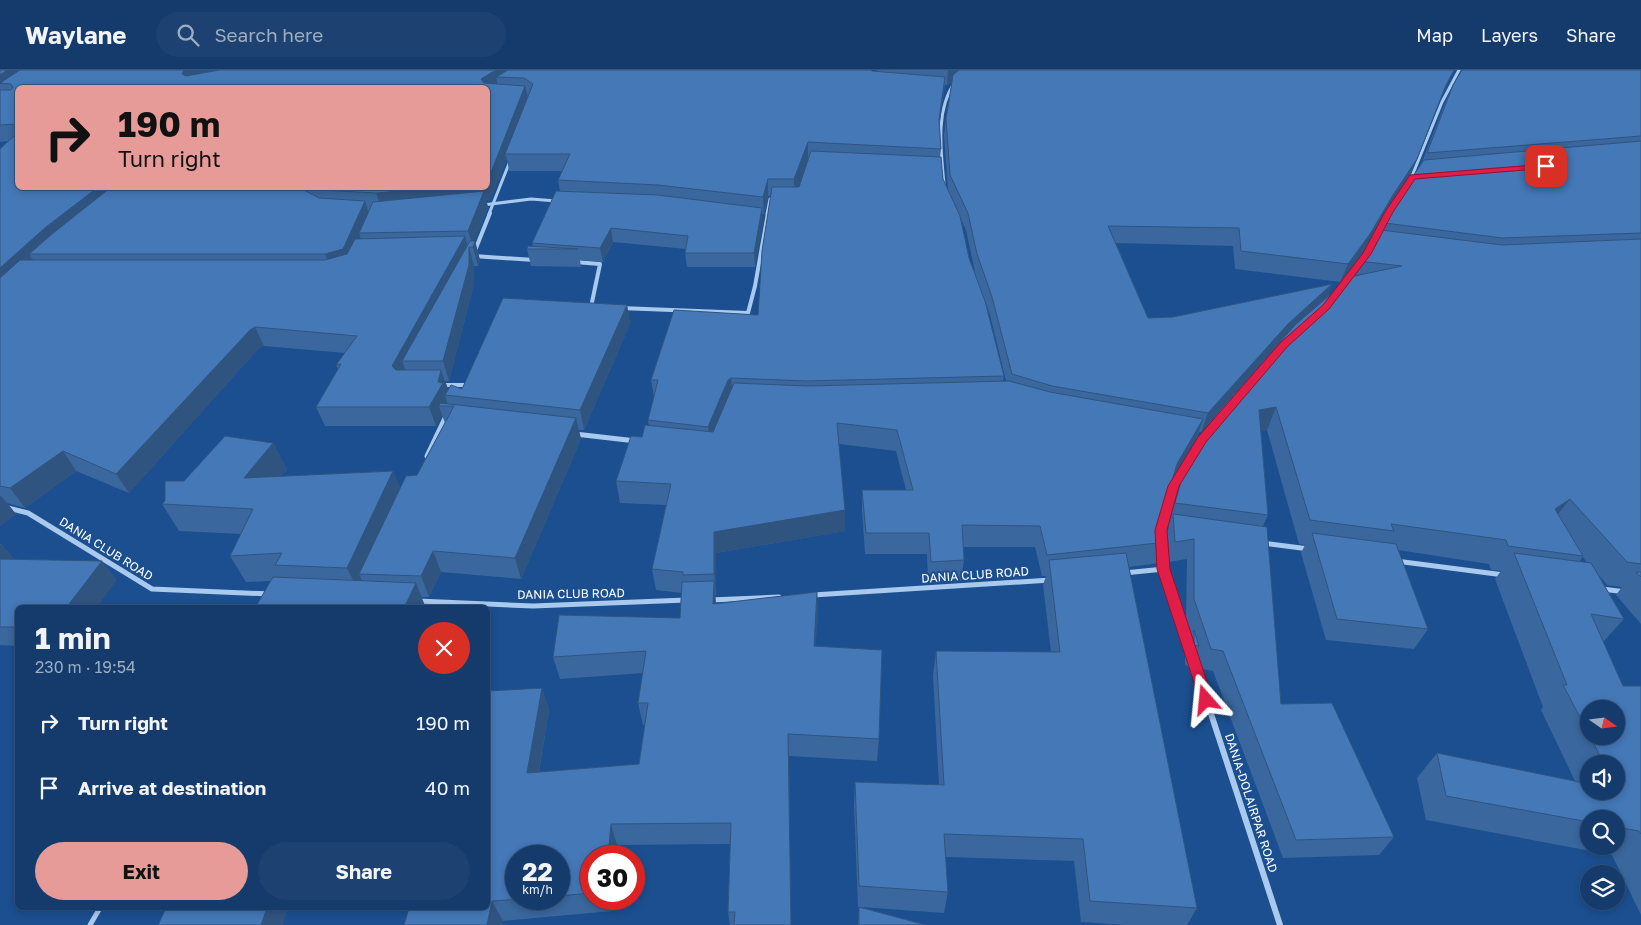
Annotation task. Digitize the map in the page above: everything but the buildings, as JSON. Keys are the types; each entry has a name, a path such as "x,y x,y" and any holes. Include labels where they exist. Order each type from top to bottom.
{"street":[{"path":"1379,249 1370,248 1389,212 1413,177 1442,102 1460,70"},
{"path":"944,193 941,135 948,89 958,80"},
{"path":"468,264 473,256 511,158"},
{"path":"933,169 943,169"},
{"path":"1413,177 1422,176"},
{"path":"474,206 531,199 560,201"},
{"path":"611,307 748,313 755,286 770,199 779,199"},
{"path":"758,217 767,218"},
{"path":"465,251 475,250"},
{"path":"473,256 541,260"},
{"path":"570,262 600,264 591,307 601,307"},
{"path":"1343,284 1361,262"},
{"path":"438,385 465,385 461,392"},
{"path":"424,464 448,412"},
{"path":"444,419 454,420"},
{"path":"569,433 646,442"},
{"path":"1161,530 1174,486 1192,455"},
{"name":"DANIA CLUB ROAD","path":"0,506 28,513 152,589 279,595"},
{"name":"DANIA-DOLAIRPAR ROAD","path":"1161,540 1164,569 1280,925"},
{"path":"1259,543 1318,550"},
{"path":"1386,559 1514,576"},
{"path":"1116,574 1164,569"},
{"name":"DANIA CLUB ROAD","path":"808,595 1058,579"},
{"path":"1592,587 1631,593"},
{"path":"700,600 789,596"},
{"name":"DANIA CLUB ROAD","path":"413,601 533,606 690,600"}],"lane":[{"path":"266,601 270,594"},
{"path":"90,925 99,910"}],"route":[{"path":"1206,700 1164,569 1161,530 1174,486 1203,437 1283,345 1326,307 1366,254 1389,212 1413,177 1546,166"}]}
